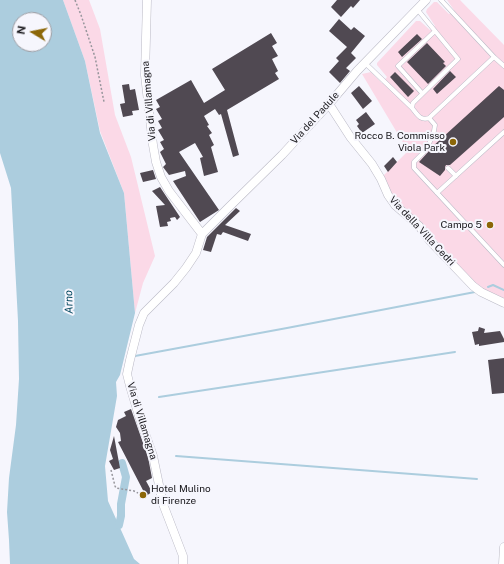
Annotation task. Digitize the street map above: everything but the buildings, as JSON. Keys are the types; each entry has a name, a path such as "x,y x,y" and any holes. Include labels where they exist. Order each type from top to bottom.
{"street":[{"name":"Via di Villamagna","path":"147,0 146,75 156,162 161,177 169,191 202,234 196,253 186,268 174,284 144,313 139,325 127,374 139,416 153,456 163,504 183,556 183,564"},
{"name":"Via del Padule","path":"202,234 282,155 365,63 426,0"},
{"name":"Via della Villa Cedri","path":"329,104 351,138 372,164 388,195 395,205 419,226 430,241 473,286 481,292 504,302"},
{"path":"503,564 504,546"}],"lane":[{"path":"441,0 504,66"},
{"path":"412,108 413,104 422,94 458,58 417,9"},
{"path":"422,94 398,66 435,31"},
{"path":"365,63 412,108 420,118 425,119 429,118 494,57"},
{"path":"429,118 435,125 434,131 427,149 414,162 414,168 504,265"},
{"path":"437,193 504,132"},
{"path":"448,168 456,176"}],"path":[{"path":"75,0 95,57 104,102"},
{"path":"111,470 116,488 138,493"}],"shaded area":[{"path":"63,0 89,0 100,29 115,115 131,157 155,256 143,283 135,313 124,193 100,131 85,61"},
{"name":"Rocco B. Commisso Viola Park","path":"447,0 460,0 504,45 504,299 483,289 472,281 424,226 397,203 388,189 383,176 408,151 362,74 371,72 382,83 387,77 377,63 416,21 420,21 430,30 435,26 426,12 434,2 437,2 449,14 454,10"}],"water":[{"name":"Arno","path":"0,0 63,0 85,61 100,133 124,193 135,313 120,375 116,382 117,396 105,466 108,501 134,559 140,564 10,564 7,512 19,379 18,321 11,188 0,153"}],"waterway":[{"path":"488,287 493,285 504,290"},
{"path":"135,356 475,292"},
{"path":"159,397 455,352"},
{"path":"176,456 477,479"},
{"path":"119,525 126,477 122,463"}],"place":[{"name":"Rocco B. Commisso Viola Park","path":"453,142"},
{"name":"Campo 5","path":"490,225"},
{"name":"Hotel Mulino di Firenze","path":"143,495"}]}
